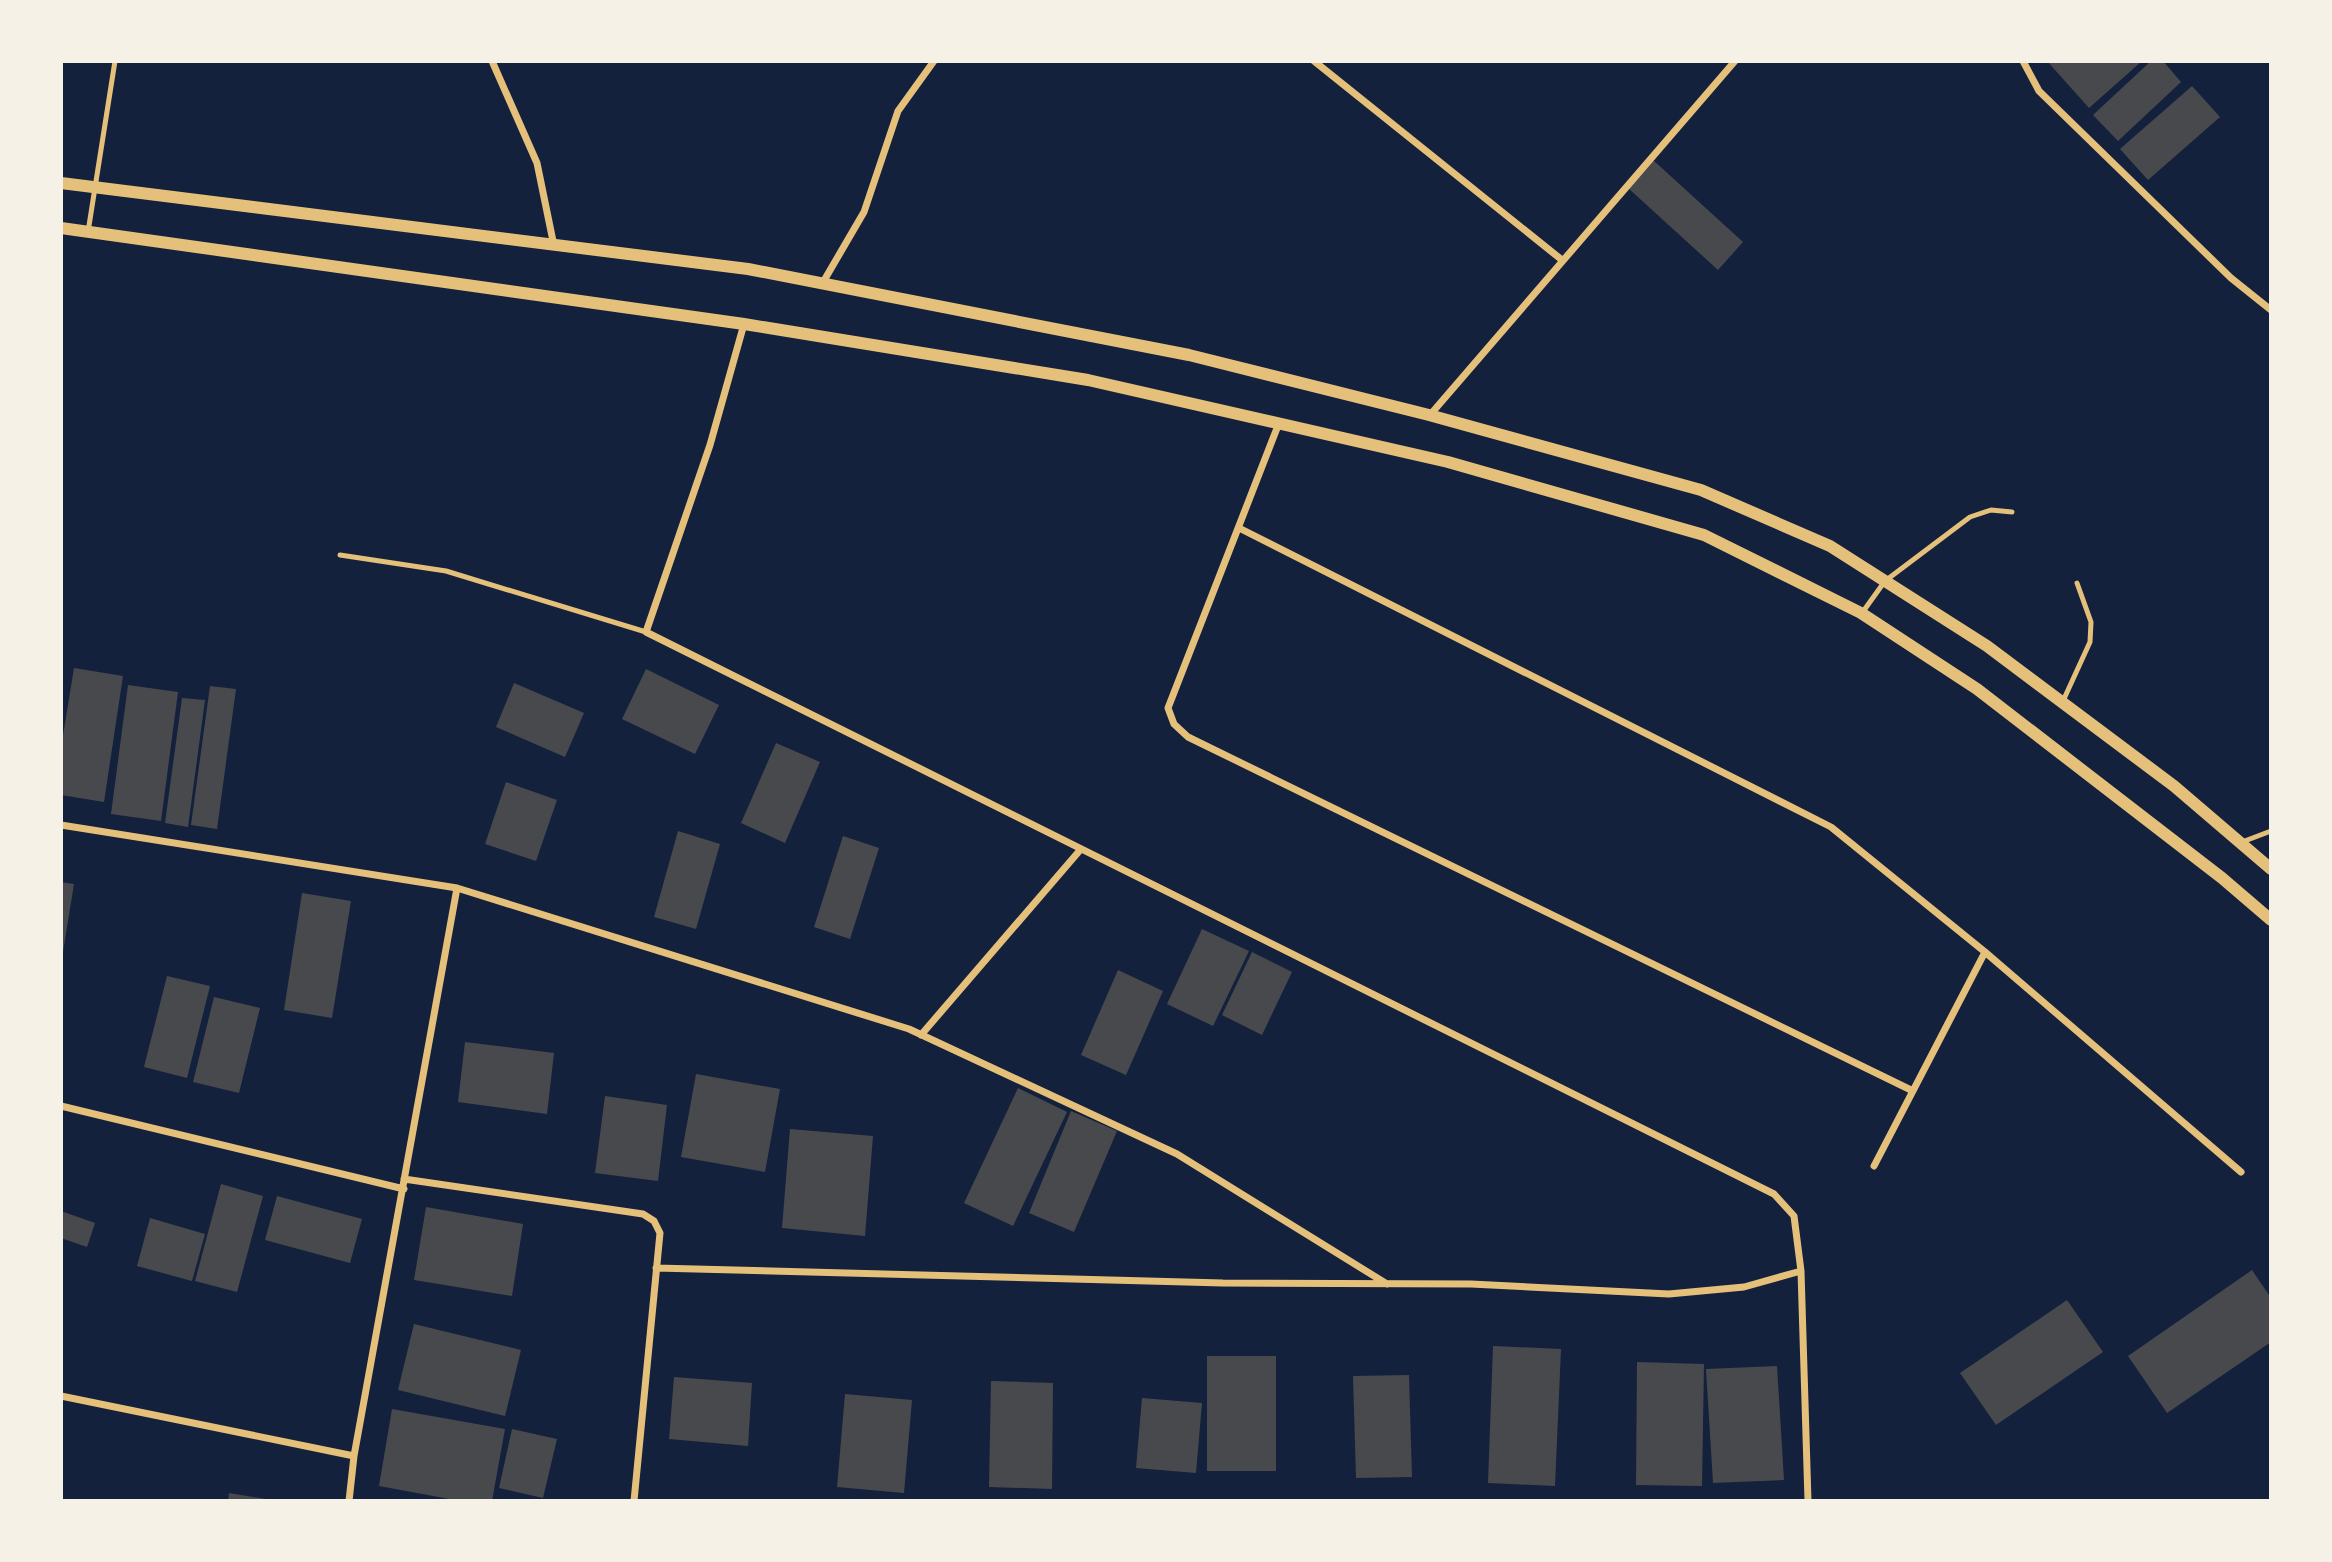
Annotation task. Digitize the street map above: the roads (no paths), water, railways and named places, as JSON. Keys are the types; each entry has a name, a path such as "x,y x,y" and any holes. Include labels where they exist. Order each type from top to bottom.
{"street":[{"path":"492,61 537,163 554,247"},
{"path":"822,284 864,212 898,111 934,61"},
{"path":"1314,61 1562,260"},
{"path":"1429,415 1735,61"},
{"path":"2023,61 2039,92 2231,278 2271,310"},
{"path":"61,183 554,247 748,269 1189,355 1429,415 1701,490 1830,546 1987,646 2174,786 2271,869"},
{"path":"61,228 744,324 1088,380 1448,462 1704,534 1861,613 1977,689 2222,878 2271,920"},
{"path":"744,324 710,445 646,632 1774,1194 1794,1216 1801,1271 1808,1501"},
{"path":"1279,423 1168,708 1174,723 1188,737 1913,1091"},
{"path":"1239,528 1830,827 1985,952 2241,1172"},
{"path":"61,825 457,888 921,1035 1177,1154 1387,1284"},
{"path":"921,1035 1082,849"},
{"path":"349,1501 354,1456 457,888"},
{"path":"1874,1166 1985,952"},
{"path":"61,1106 404,1189"},
{"path":"404,1180 643,1214 654,1221 660,1233 635,1501"},
{"path":"656,1268 1223,1283 1387,1284 1668,1294 1744,1287 1801,1271"},
{"path":"61,1396 354,1456"}],"lane":[{"path":"88,232 115,61"},
{"path":"1861,613 1885,581 1970,517 1992,510 2012,512"},
{"path":"340,555 446,571 646,632"},
{"path":"2063,701 2090,642 2091,622 2077,583"},
{"path":"2239,843 2271,831"}]}
